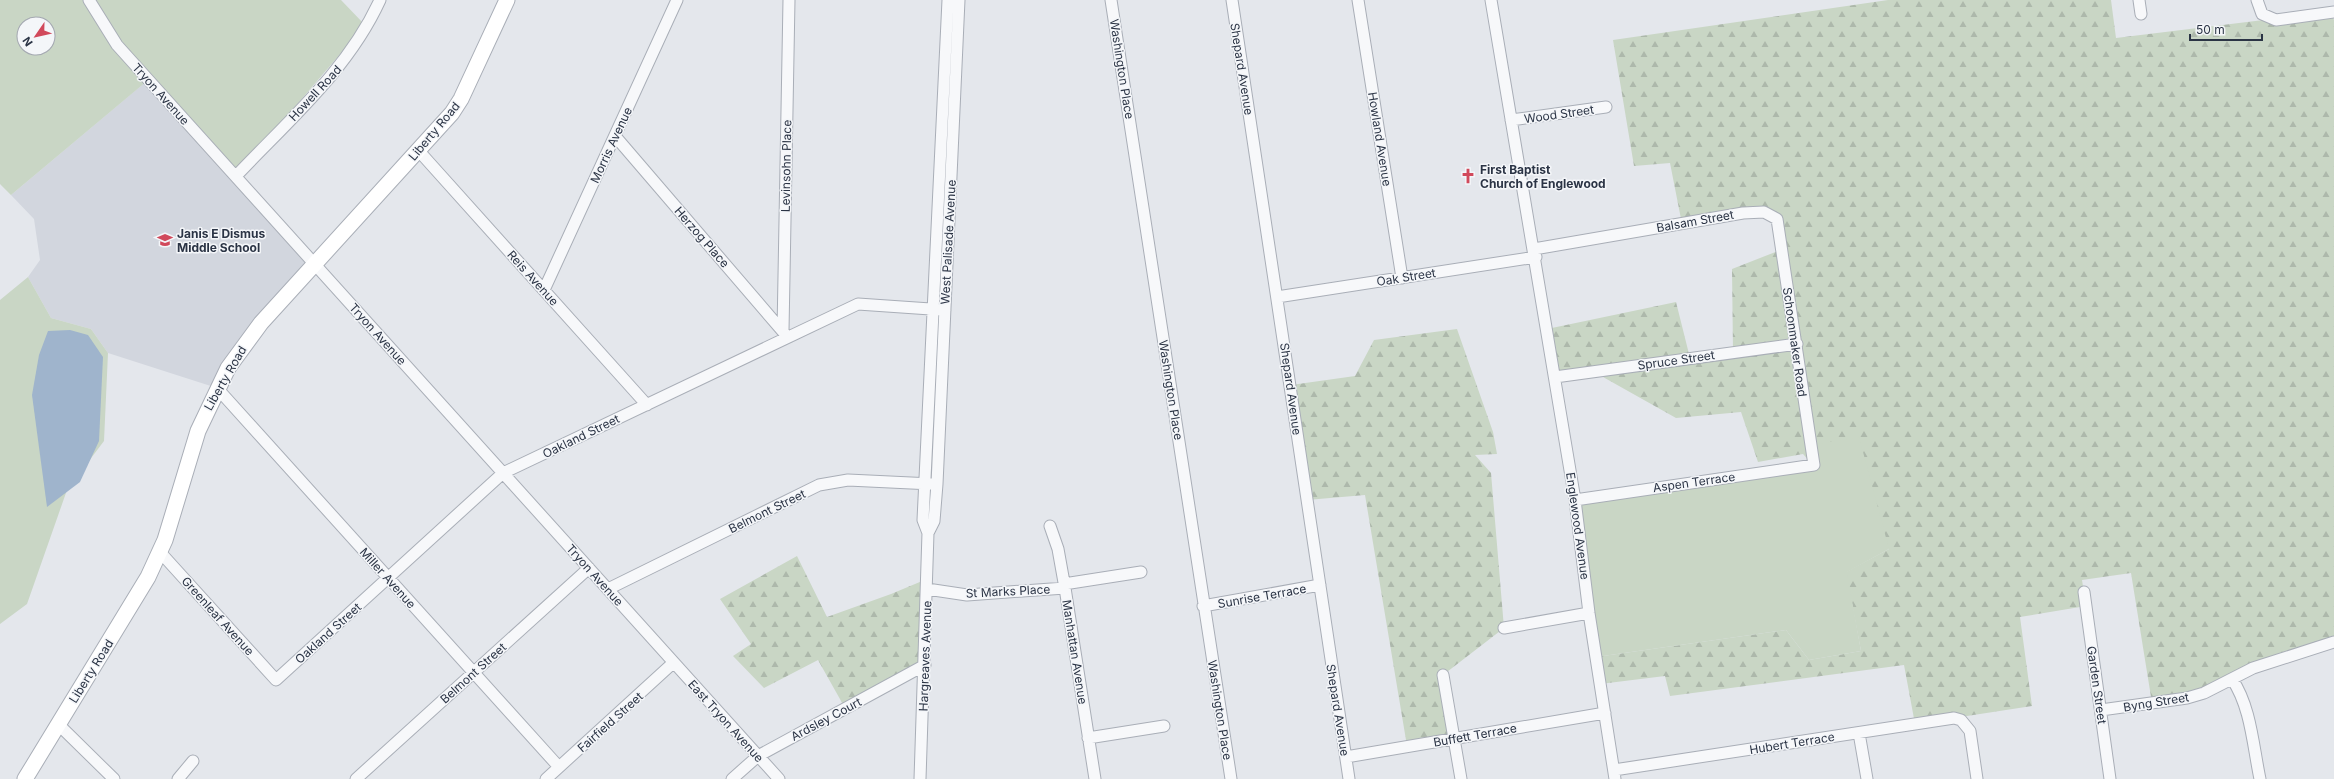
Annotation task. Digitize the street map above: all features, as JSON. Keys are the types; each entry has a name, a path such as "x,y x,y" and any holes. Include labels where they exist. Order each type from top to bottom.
{"main road":[{"name":"Liberty Road","path":"25,779 141,590 160,552 198,431 217,388 242,347 261,323 452,113 461,99 507,0"}],"street":[{"name":"Tryon Avenue","path":"89,0 117,45 608,588 673,663"},
{"name":"Howell Road","path":"236,176 339,68 357,44 380,0"},
{"name":"Morris Avenue","path":"544,290 677,0"},
{"name":"Levinsohn Place","path":"786,334 789,0"},
{"name":"West Palisade Avenue","path":"925,484 948,0"},
{"name":"West Palisade Avenue","path":"937,484 959,0"},
{"name":"Washington Place","path":"1111,0 1231,779"},
{"name":"Shepard Avenue","path":"1232,0 1349,779"},
{"name":"Howland Avenue","path":"1358,0 1402,278"},
{"name":"Englewood Avenue","path":"1492,0 1521,187 1535,253 1575,500 1589,613 1614,775"},
{"path":"2139,0 2142,14"},
{"path":"2257,0 2262,14 2273,20 2334,12"},
{"name":"Wood Street","path":"1511,120 1606,108"},
{"name":"Herzog Place","path":"615,136 786,334"},
{"name":"Reis Avenue","path":"418,150 647,405"},
{"name":"Balsam Street","path":"1612,237 1743,213 1764,212 1777,219"},
{"name":"Schoonmaker Road","path":"1777,219 1814,465"},
{"name":"Oak Street","path":"1277,297 1402,278 1612,237"},
{"name":"Oakland Street","path":"276,680 503,472 647,405 786,334 858,304 945,310"},
{"name":"Spruce Street","path":"1555,377 1796,344"},
{"name":"Miller Avenue","path":"217,388 559,767"},
{"name":"Aspen Terrace","path":"1575,500 1814,465"},
{"name":"Belmont Street","path":"608,588 819,486 848,480 937,484"},
{"name":"Hargreaves Avenue","path":"920,779 925,665 928,533 923,520 925,484"},
{"name":"Hargreaves Avenue","path":"928,533 934,521 937,484"},
{"name":"Manhattan Avenue","path":"1050,526 1058,549 1095,779"},
{"name":"Greenleaf Avenue","path":"160,552 276,680"},
{"name":"Belmont Street","path":"356,779 589,568"},
{"name":"St Marks Place","path":"927,589 967,595 1064,586 1141,572"},
{"name":"Sunrise Terrace","path":"1204,606 1320,585"},
{"name":"Garden Street","path":"2084,592 2110,779"},
{"path":"1504,628 1589,613"},
{"name":"Byng Street","path":"2101,710 2187,698 2232,679 2253,668 2288,655 2334,642"},
{"name":"East Tryon Avenue","path":"673,663 779,779"},
{"name":"Fairfield Street","path":"546,779 673,663"},
{"name":"Ardsley Court","path":"732,779 758,756 925,665"},
{"path":"1443,675 1461,779"},
{"path":"2232,679 2240,690 2246,710 2260,779"},
{"name":"Buffett Terrace","path":"1346,756 1605,713"},
{"name":"Hubert Terrace","path":"1614,775 1954,718 1961,720 1967,725 1977,779"},
{"path":"58,724 114,779"},
{"path":"1088,738 1164,726"},
{"path":"1859,733 1867,779"},
{"path":"178,779 193,761"}],"shaded area":[{"name":"Janis E Dismus Middle School","path":"148,80 315,263 217,388 108,353 91,329 51,318 28,277 40,260 34,219 11,195"}],"green space":[{"path":"0,0 341,0 365,25 235,177 147,81 11,195 0,184"},
{"path":"1888,0 2111,0 2116,38 2330,12 2334,20 2334,642 2204,693 2152,703 2131,573 2082,580 2086,606 2020,617 2032,706 1915,724 1904,665 1670,696 1665,676 1600,684 1596,657 1786,630 1809,660 1861,651 1846,572 1889,549 1803,454 1758,462 1741,412 1676,418 1603,377 1555,377 1547,329 1676,302 1690,358 1733,352 1732,269 1783,249 1770,214 1682,224 1670,163 1634,166 1613,40"},
{"path":"28,277 51,318 91,329 108,353 104,441 67,490 27,604 0,624 0,300"},
{"path":"1457,329 1493,432 1497,454 1475,455 1491,473 1504,628 1443,675 1455,739 1407,746 1365,495 1307,500 1291,385 1355,376 1374,340"},
{"path":"1859,437 1889,549 1847,572 1861,651 1809,660 1786,630 1596,657 1575,500 1813,465 1811,445"},
{"path":"797,556 827,617 891,594 927,579 925,665 845,708 818,660 764,688 733,656 751,644 720,599"}],"water":[{"path":"70,330 88,335 103,357 99,441 80,482 47,507 32,395 39,355 48,331"}],"place":[{"name":"First Baptist Church of Englewood","path":"1468,176"},
{"name":"Janis E Dismus Middle School","path":"165,240"}]}
